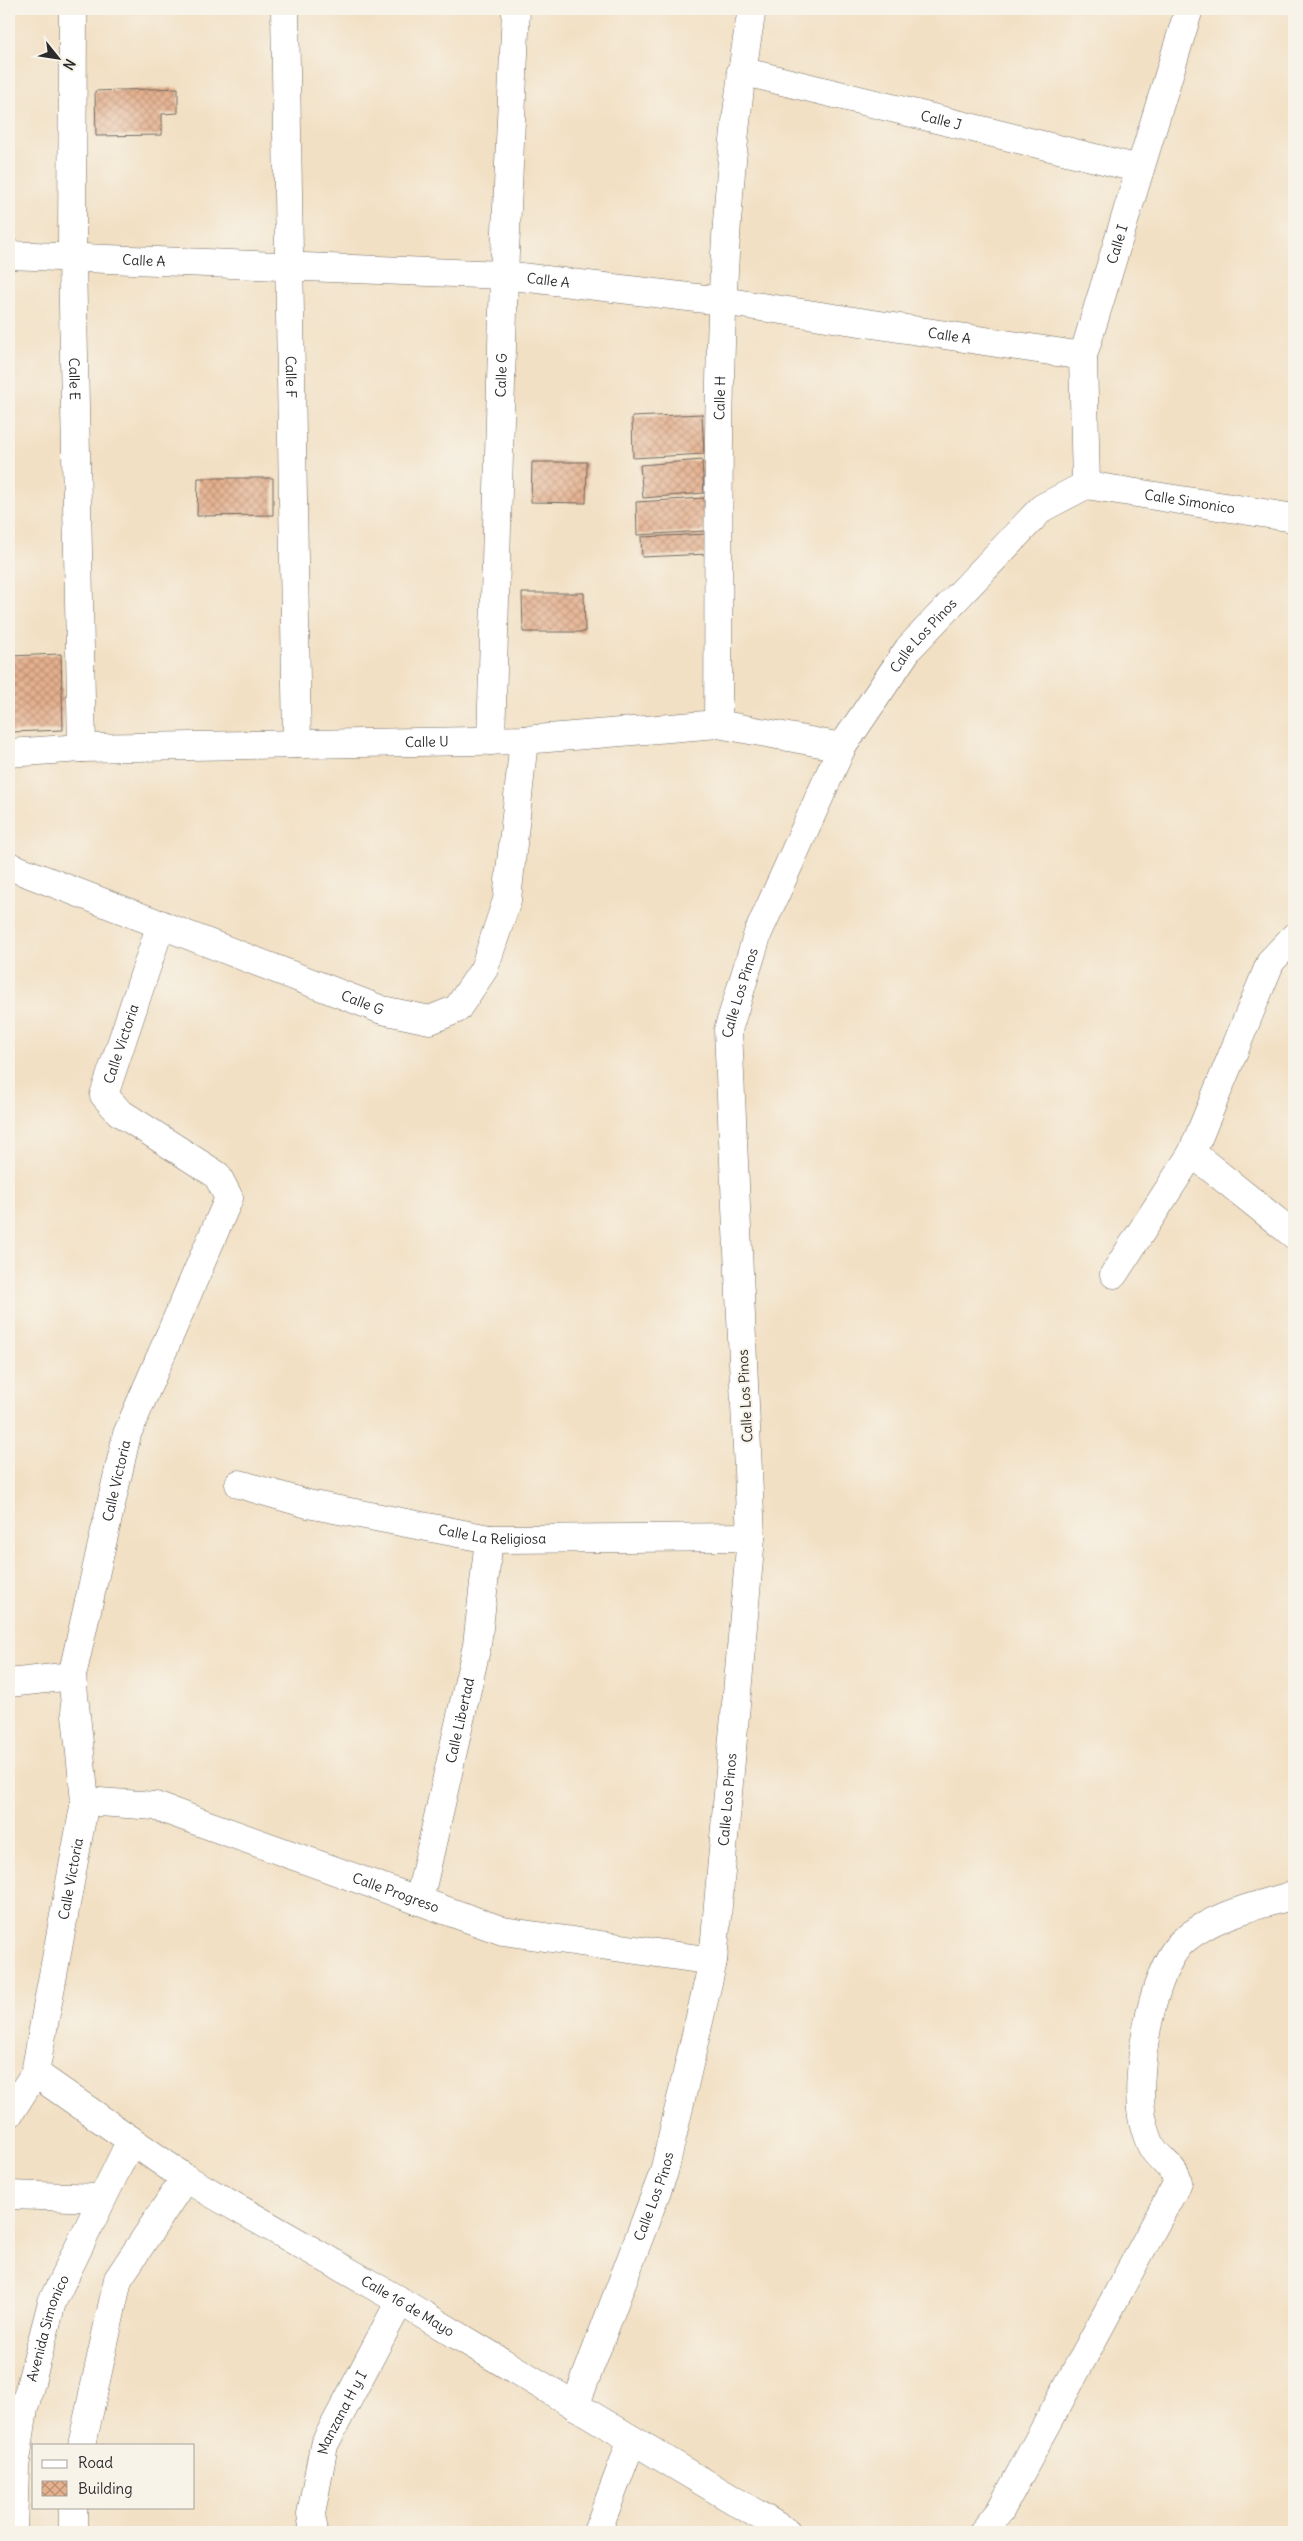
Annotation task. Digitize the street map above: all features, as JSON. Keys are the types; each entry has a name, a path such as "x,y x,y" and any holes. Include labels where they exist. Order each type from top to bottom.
{"street":[{"name":"Calle E","path":"73,9 72,259 82,748"},
{"name":"Calle F","path":"285,9 296,744"},
{"name":"Calle G","path":"491,741 504,275 516,9"},
{"name":"Calle H","path":"718,724 722,301 741,72 752,9"},
{"name":"Calle I","path":"1086,485 1083,356 1189,9"},
{"name":"Calle J","path":"741,72 1140,169"},
{"name":"Calle A","path":"9,255 504,275 722,301 1083,356"},
{"name":"Calle Simonico","path":"1086,485 1294,518"},
{"name":"Calle Los Pinos","path":"575,2406 664,2172 713,1961 751,1538 728,1030 758,933 842,747 909,648 1042,508 1086,485"},
{"name":"Calle U","path":"9,753 82,748 524,740 718,724 842,747"},
{"name":"Calle G","path":"9,866 382,1010 430,1020 457,1009 484,969 507,900 524,740"},
{"name":"Calle Victoria","path":"9,2114 35,2073 85,1801 72,1676 127,1434 229,1198 217,1175 119,1112 104,1095 161,924"},
{"path":"1114,1274 1192,1153 1271,961 1294,937"},
{"path":"1192,1153 1294,1235"},
{"name":"Calle La Religiosa","path":"239,1484 308,1504 489,1539 751,1538"},
{"name":"Calle Libertad","path":"419,1902 477,1645 489,1539"},
{"path":"9,1683 72,1676"},
{"name":"Calle Progreso","path":"85,1801 155,1806 419,1902 503,1930 713,1961"},
{"path":"983,2532 1000,2511 1178,2182 1174,2172 1152,2147 1143,2121 1139,2094 1145,2040 1159,1984 1168,1963 1182,1942 1203,1927 1227,1915 1294,1895"},
{"name":"Calle 16 de Mayo","path":"35,2073 185,2178 400,2301 787,2532"},
{"name":"Avenida Simonico","path":"13,2532 12,2466 24,2409 52,2302 101,2198 131,2140"},
{"path":"82,2444 118,2279 185,2178"},
{"path":"9,2195 101,2198"},
{"name":"Manzana H y I","path":"314,2532 311,2514 324,2444 400,2301"},
{"path":"597,2532 632,2440"},
{"path":"73,2508 73,2532"}],"building":[{"path":"178,88 178,113 162,114 162,135 96,136 95,91"},
{"path":"702,414 704,454 633,458 632,417"},
{"path":"702,460 704,493 643,498 640,465"},
{"path":"532,462 587,462 586,503 531,502"},
{"path":"198,478 273,478 273,515 197,516"},
{"path":"704,498 705,531 637,535 636,502"},
{"path":"708,534 709,554 642,557 641,537"},
{"path":"522,593 584,593 585,632 523,632"},
{"path":"61,654 63,730 11,732 10,656"}]}
